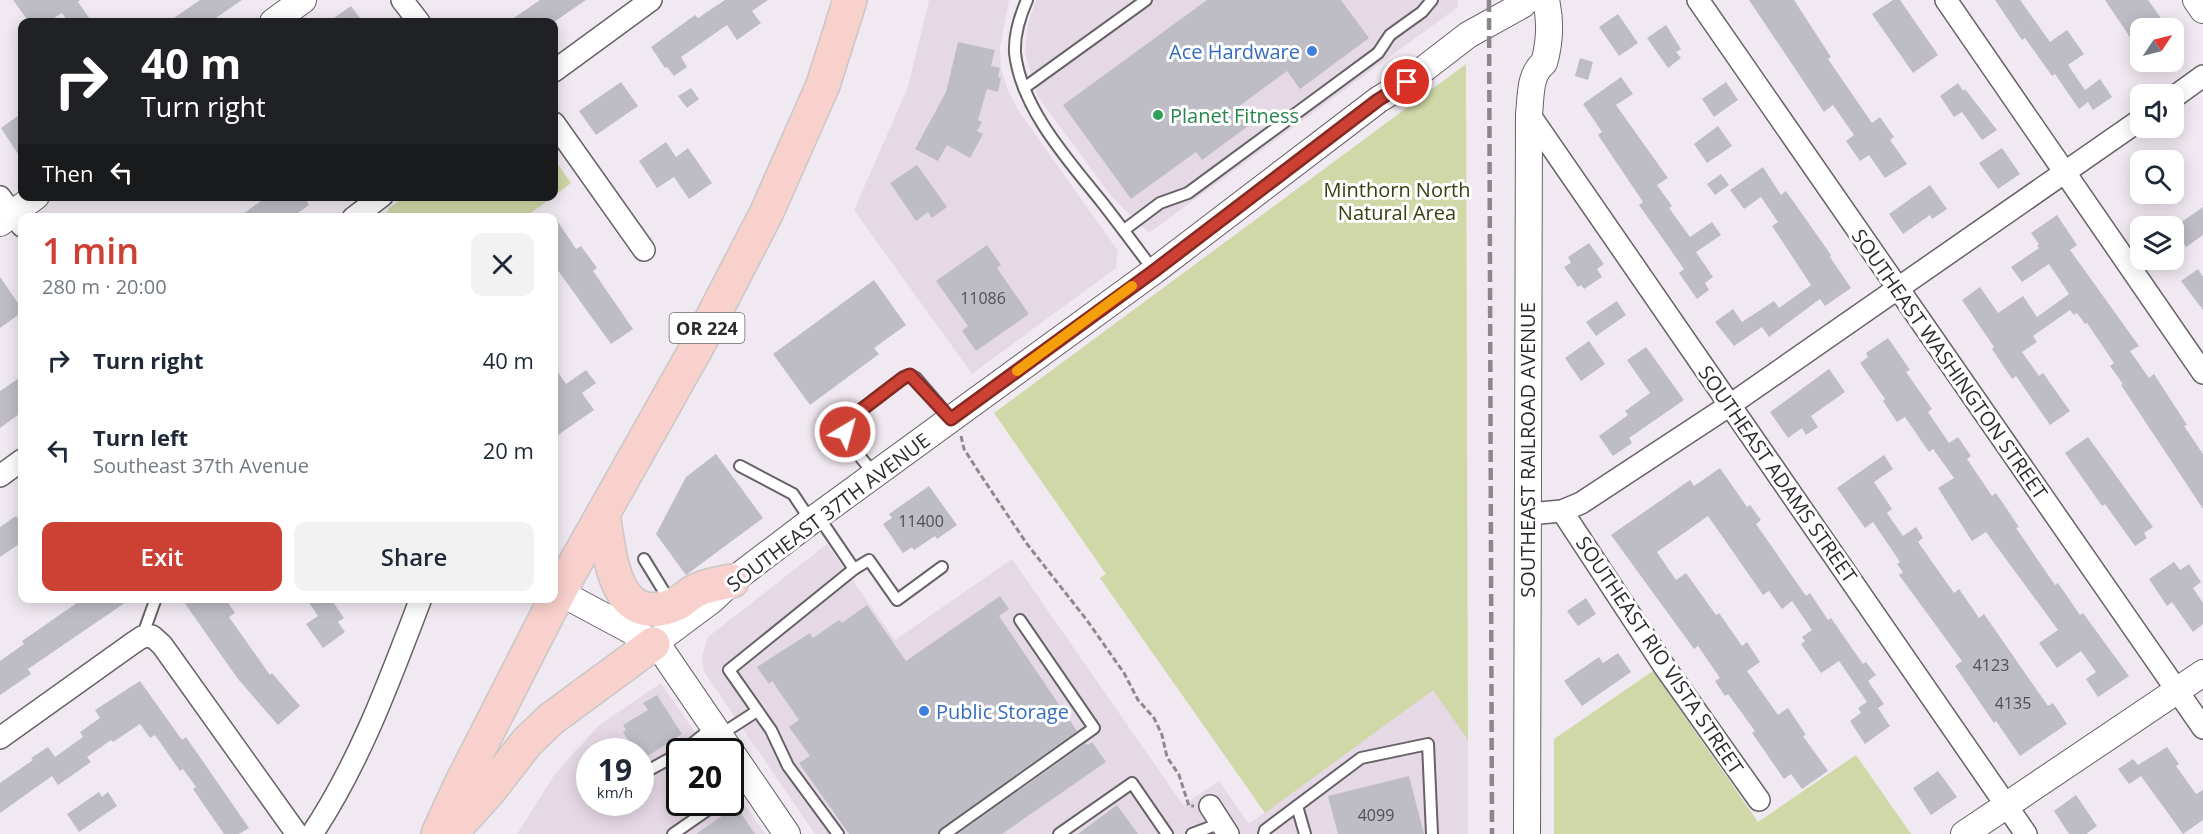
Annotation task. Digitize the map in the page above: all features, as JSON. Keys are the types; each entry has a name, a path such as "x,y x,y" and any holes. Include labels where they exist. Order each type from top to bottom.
{"highway":[{"name":"OR 224","path":"558,587 603,514 697,346 766,214 823,84 850,0"},
{"path":"603,514 614,573 623,595 631,603 642,608 662,609 673,606 698,589 732,581"},
{"name":"OR 224","path":"438,834 550,603"},
{"path":"450,834 489,792 527,742 551,719 653,644"}],"street":[{"path":"278,18 303,0"},
{"path":"402,0 416,18"},
{"path":"558,68 651,0"},
{"name":"SOUTHEAST 37TH AVENUE","path":"1378,100 1400,74 1459,30 1508,0"},
{"name":"SOUTHEAST 37TH AVENUE","path":"653,644 814,519 1154,271 1378,100 1407,82 1468,35 1529,0"},
{"name":"SOUTHEAST RAILROAD AVENUE","path":"1529,0 1536,33 1534,61 1538,68"},
{"name":"SOUTHEAST RAILROAD AVENUE","path":"1527,834 1529,114 1532,83 1538,68 1544,63 1548,47 1550,22 1546,0"},
{"name":"SOUTHEAST WASHINGTON STREET","path":"1698,0 2203,728"},
{"path":"1946,0 2203,373"},
{"path":"2196,0 2203,10"},
{"path":"2184,90 2203,76"},
{"name":"SOUTHEAST ADAMS STREET","path":"1529,114 2026,834"},
{"path":"1528,514 1562,511 1581,503 1730,405 2130,127"},
{"path":"558,129 644,250"},
{"path":"9,215 29,201"},
{"path":"362,213 376,201"},
{"path":"0,476 18,463"},
{"name":"SOUTHEAST RIO VISTA STREET","path":"1562,511 1664,666 1759,800"},
{"path":"558,591 653,644 664,654 720,738"},
{"path":"312,834 335,798 359,750 419,603"},
{"path":"0,738 147,637 162,645 297,834"},
{"path":"1964,834 2203,673"},
{"path":"744,792 787,834"}],"lane":[{"path":"1027,0 1021,13 1016,39 1017,64 1024,88 1036,112 1064,155 1154,271"},
{"path":"1024,88 1146,0"},
{"path":"1124,230 1160,203 1188,193 1378,53 1390,35 1422,12 1432,0"},
{"path":"875,475 847,437 845,426 848,420 903,378 910,375 916,378 951,419"},
{"path":"740,466 793,494 854,569"},
{"path":"644,559 673,606"},
{"path":"838,834 788,766 771,730 729,670 854,569 869,560 897,600 942,567"},
{"path":"147,637 155,603"},
{"path":"945,834 1094,728 1020,620"},
{"path":"705,738 757,711"},
{"path":"1264,834 1265,830 1361,758 1428,744 1432,834"},
{"path":"1059,834 1132,783 1167,834"},
{"path":"1297,806 1305,834"},
{"path":"673,834 699,816"},
{"path":"1192,834 1220,821"}],"path":[{"path":"951,419 959,432 964,449 1003,509 1027,544 1086,619 1124,673 1138,700 1154,718 1167,758 1179,776 1186,802 1189,806 1220,821"}],"shaded area":[{"path":"929,0 1009,0 1000,48 1001,68 1007,88 1018,110 1118,251 1116,268 972,374 854,210 908,87"},
{"path":"1036,0 1458,0 1458,7 1149,233 1112,197 1038,97 1025,53 1028,24"},
{"name":"Public Storage","path":"827,544 895,640 1012,559 1183,805 1219,781 1249,824 1433,689 1468,740 1468,834 815,834 704,672 702,656 708,637"},
{"path":"661,683 699,738 666,738 666,816 744,816 744,803 765,834 517,834 555,774 576,751 576,816 654,816 654,738 587,738 598,726"}],"green space":[{"name":"Minthorn North Natural Area","path":"1466,64 1468,740 1433,690 1265,813 1100,578 1106,574 994,413"},
{"path":"558,165 571,183 558,193"},
{"path":"399,201 547,201 531,213 387,213 389,208"},
{"path":"1653,671 1758,822 1856,755 1911,834 1554,834 1554,739"}],"building":[{"path":"13,0 80,0 78,2 89,18 65,18 62,13 54,18 26,18"},
{"path":"200,0 242,0 216,18 174,18"},
{"path":"540,0 586,0 558,19 514,18"},
{"path":"725,0 768,0 752,11 761,23 737,40 727,25 681,57 687,67 674,76 667,67 665,68 651,47 695,15 698,18"},
{"path":"1207,0 1341,0 1369,38 1300,89 1287,71 1238,107 1251,124 1202,160 1196,152 1131,199 1063,105"},
{"path":"1749,0 1794,0 1831,57 1828,59 1872,123 1880,117 1894,137 1890,140 1907,164 1885,178 1869,155 1860,161 1846,141 1854,135 1833,105 1824,112"},
{"path":"1893,0 1900,0 1938,55 1913,73 1872,14"},
{"path":"1995,0 2020,0 2050,42 2067,30 2084,54 2068,65 2085,90 2100,79 2112,97 2093,110 2088,102 2079,109 2055,74 2052,76 2025,38 2022,40"},
{"path":"2105,0 2148,0 2161,18 2130,18 2130,37"},
{"path":"351,6 360,18 334,18"},
{"path":"1618,14 1638,43 1619,56 1599,27"},
{"path":"1666,25 1681,49 1676,52 1681,58 1668,68 1647,38"},
{"path":"958,42 995,50 991,66 1000,68 998,77 1001,78 998,92 987,89 978,120 982,122 977,131 983,134 970,158 947,145 938,161 915,149 946,92"},
{"path":"1580,58 1593,62 1588,80 1575,76"},
{"path":"1621,77 1633,94 1616,105 1668,178 1657,185 1672,206 1669,208 1690,237 1712,222 1721,235 1696,252 1713,277 1705,283 1709,290 1697,299 1679,273 1684,269 1639,205 1643,202 1598,135 1602,132 1583,104"},
{"path":"621,82 638,106 596,135 579,111"},
{"path":"1726,82 1738,100 1714,117 1702,99"},
{"path":"1958,83 1997,130 1982,140 1962,112 1954,117 1940,96"},
{"path":"691,88 699,99 687,108 678,96"},
{"path":"18,116 18,154 1,128"},
{"path":"1718,126 1732,146 1707,163 1694,144"},
{"path":"666,142 676,157 688,148 712,183 689,199 674,177 657,188 639,161"},
{"path":"2002,148 2020,174 1998,189 1979,163"},
{"path":"917,165 947,207 932,218 928,212 916,221 890,183"},
{"path":"1763,167 1781,195 1786,191 1851,288 1825,306 1820,299 1769,337 1762,327 1734,346 1715,322 1733,309 1742,322 1774,301 1779,308 1811,285 1772,226 1778,222 1761,197 1744,209 1730,190"},
{"path":"1721,174 1729,185 1715,195 1707,184"},
{"path":"1930,185 1947,209 1932,219 1930,215 1903,234 1889,214"},
{"path":"261,201 307,201 309,205 298,213 244,213"},
{"path":"2203,207 2203,235 2186,247 2184,244 2184,220"},
{"path":"2057,215 2077,245 2070,250 2139,346 2130,351 2149,378 2154,374 2203,454 2203,509 2121,385 2123,384 2110,366 2114,363 2087,323 2085,324 2077,313 2074,315 2070,310 2033,336 2037,342 2022,352 2039,376 2043,373 2070,411 2050,425 2016,376 2012,379 1992,349 1994,347 1962,300 1980,287 1998,313 2023,296 2037,317 2069,294 2049,264 2022,282 2011,267 2039,248 2037,246 2039,244 2031,233"},
{"path":"558,222 576,249 581,246 597,268 593,271 633,329 611,344 558,271"},
{"path":"1589,243 1604,264 1597,269 1602,277 1584,289 1581,285 1578,287 1564,267 1571,263 1568,257"},
{"path":"987,245 1001,265 997,268 1029,314 976,351 962,331 968,326 936,281"},
{"path":"2198,269 2203,277 2203,310 2181,281"},
{"path":"0,277 18,303 18,315 0,328"},
{"path":"874,280 906,325 874,348 879,354 810,405 773,354"},
{"path":"1617,301 1626,315 1596,336 1586,322"},
{"path":"1888,338 1910,370 1906,372 1932,409 1928,412 1949,443 1958,437 1971,456 1967,459 1992,496 1996,493 2019,527 2016,528 2055,585 2058,583 2080,615 2083,613 2129,676 2098,697 2086,679 2096,672 2081,651 2057,668 2039,643 2058,630 1986,532 1972,541 1938,488 1954,478 1933,449 1929,452 1905,417 1897,422 1883,401 1885,399 1860,363 1868,357 1866,353"},
{"path":"1589,341 1605,364 1581,381 1565,358"},
{"path":"1646,347 1684,400 1629,438 1632,443 1613,456 1599,436 1628,415 1625,411 1650,393 1627,360"},
{"path":"1829,369 1845,392 1811,416 1818,427 1806,435 1802,428 1788,438 1770,412"},
{"path":"586,370 596,383 582,393 594,410 558,435 558,373 566,384"},
{"path":"18,379 18,415 0,428 0,391"},
{"path":"2088,437 2153,527 2144,533 2147,538 2135,546 2105,504 2102,506 2065,453"},
{"path":"716,454 763,518 686,575 656,534 686,477"},
{"path":"1884,455 1893,469 1874,482 1892,509 1887,513 1903,536 1916,527 1923,538 1918,542 1954,593 1959,589 1979,618 1984,614 2048,706 2053,703 2067,724 2020,756 1955,666 1962,661 1899,575 1903,572 1897,564 1900,562 1873,522 1865,528 1837,488"},
{"path":"1720,468 1747,507 1750,505 1761,520 1756,524 1806,596 1810,593 1828,620 1831,618 1863,664 1866,662 1876,675 1868,681 1884,704 1878,708 1890,726 1865,744 1850,721 1861,713 1858,708 1867,702 1839,661 1821,673 1801,644 1805,641 1802,637 1812,630 1792,601 1782,609 1769,591 1763,595 1708,516 1657,552 1676,580 1686,573 1716,615 1719,613 1742,646 1747,642 1760,662 1747,671 1778,715 1788,708 1806,735 1803,736 1828,771 1802,789 1791,774 1784,779 1752,733 1755,731 1728,694 1725,696 1715,681 1720,678 1698,646 1694,649 1611,535 1690,480 1694,486"},
{"path":"929,486 957,525 937,539 935,536 914,550 912,547 903,553 883,524 892,518 889,514"},
{"path":"16,516 18,519 18,545 0,557 0,527"},
{"path":"2174,562 2180,570 2189,564 2201,582 2193,588 2203,603 2203,624 2193,632 2172,602 2167,606 2149,579"},
{"path":"1000,596 1009,609 999,616 1077,731 941,828 938,834 849,834 799,763 810,756 789,727 799,720 772,681 769,684 757,667 810,633 813,638 839,620 842,623 867,605 906,661"},
{"path":"1586,598 1596,614 1578,626 1567,611"},
{"path":"77,603 125,603 28,669 31,674 0,695 0,661 24,644 22,641"},
{"path":"185,603 228,603 235,613 229,617 270,675 272,673 300,706 278,725 238,679"},
{"path":"309,603 334,603 344,618 338,622 345,632 323,648 306,624 318,616"},
{"path":"1618,653 1631,672 1582,706 1564,681 1599,657 1603,663"},
{"path":"140,681 182,740 186,737 249,828 239,834 224,834 193,789 196,787 183,769 180,771 155,735 150,738 140,724 87,757 91,762 58,785 52,776 0,813 0,783 48,747 55,757 83,737 80,732 100,718 95,710"},
{"path":"657,695 682,734 676,738 666,738 666,744 654,752 654,738 627,738 623,732 626,730 623,725 648,710 643,703"},
{"path":"1092,742 1106,762 1002,834 958,834 1086,743 1088,745"},
{"path":"2167,747 2179,764 2176,766 2196,794 2203,790 2203,820 2183,834 2141,776 2129,784 2118,769 2133,759 2138,765"},
{"path":"1938,771 1957,797 1931,815 1913,788"},
{"path":"1409,776 1424,834 1338,834 1328,796"},
{"path":"99,792 102,797 108,792 117,806 79,832 67,814"},
{"path":"2076,795 2097,826 2086,834 2069,834 2054,811"},
{"path":"1117,805 1138,834 1078,834"},
{"path":"722,816 743,816 755,834 696,834"}],"railway":[{"path":"1489,0 1492,834"}],"slow traffic":[{"path":"1017,371 1132,286"}],"place":[{"name":"Ace Hardware","path":"1312,51"},
{"name":"Planet Fitness","path":"1158,115"},
{"name":"Public Storage","path":"924,711"}],"route":[{"path":"845,432 848,420 910,375 916,378 951,419 1154,271 1378,100 1407,82"}]}
